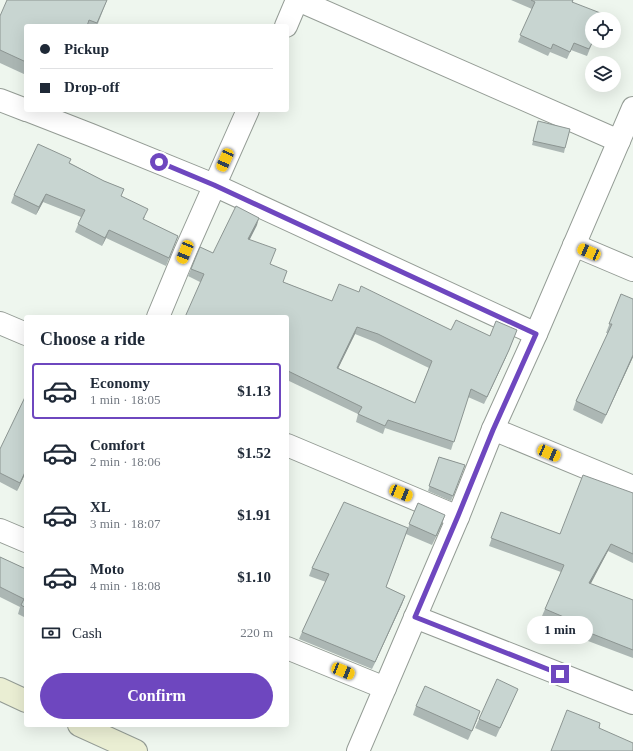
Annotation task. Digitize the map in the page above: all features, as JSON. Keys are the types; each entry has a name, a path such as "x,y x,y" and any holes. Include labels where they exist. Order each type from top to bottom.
{"street":[{"path":"287,24 298,0 619,140"},
{"path":"0,100 24,109"},
{"path":"358,751 493,430 633,108"},
{"path":"31,112 214,185 536,334"},
{"path":"159,315 214,185 247,112"},
{"path":"574,245 633,270"},
{"path":"0,323 24,333"},
{"path":"493,430 633,487"},
{"path":"289,446 458,516"},
{"path":"0,530 24,540"},
{"path":"415,617 633,703"},
{"path":"289,649 385,688"},
{"path":"0,690 24,700"},
{"path":"83,727 136,751"}],"building":[{"path":"7,0 107,0 97,23 89,20 88,24 24,24 24,61 0,50 0,16"},
{"path":"531,0 573,0 572,2 598,12 585,12 585,47 574,43 570,52 553,44 551,49 520,35 535,2"},
{"path":"538,121 570,129 565,148 533,141"},
{"path":"38,144 71,159 69,163 104,181 124,189 121,196 148,209 143,219 178,236 169,258 109,230 105,238 78,224 85,210 46,194 39,207 14,195"},
{"path":"236,206 259,218 248,239 276,249 270,264 287,271 283,282 332,301 339,284 359,292 361,286 451,330 456,320 490,336 496,321 517,330 487,397 471,389 454,442 388,420 385,426 358,414 362,407 289,371 289,315 186,315 204,274 191,269 200,247 213,253","holes":["357,327 378,334 432,361 415,403 337,368"]},
{"path":"621,294 633,299 633,355 606,415 576,401 612,324 609,324"},
{"path":"24,399 24,474 20,483 0,473 0,449"},
{"path":"439,457 465,465 453,496 429,486"},
{"path":"583,475 633,493 633,554 611,544 589,583 633,600 633,650 590,633 592,629 545,609 564,565 491,538 501,512 560,534"},
{"path":"344,502 408,528 386,587 405,596 375,662 302,632 329,574 312,568"},
{"path":"418,503 445,515 436,536 409,524"},
{"path":"0,557 24,568 24,599 0,587"},
{"path":"24,599 24,607 21,605"},
{"path":"497,679 518,689 500,728 479,719"},
{"path":"425,686 480,711 472,731 416,706"},
{"path":"567,710 600,723 599,728 633,743 633,751 551,751"}],"route":[{"path":"159,162 214,185 536,334 493,430 415,617 560,674"}]}
